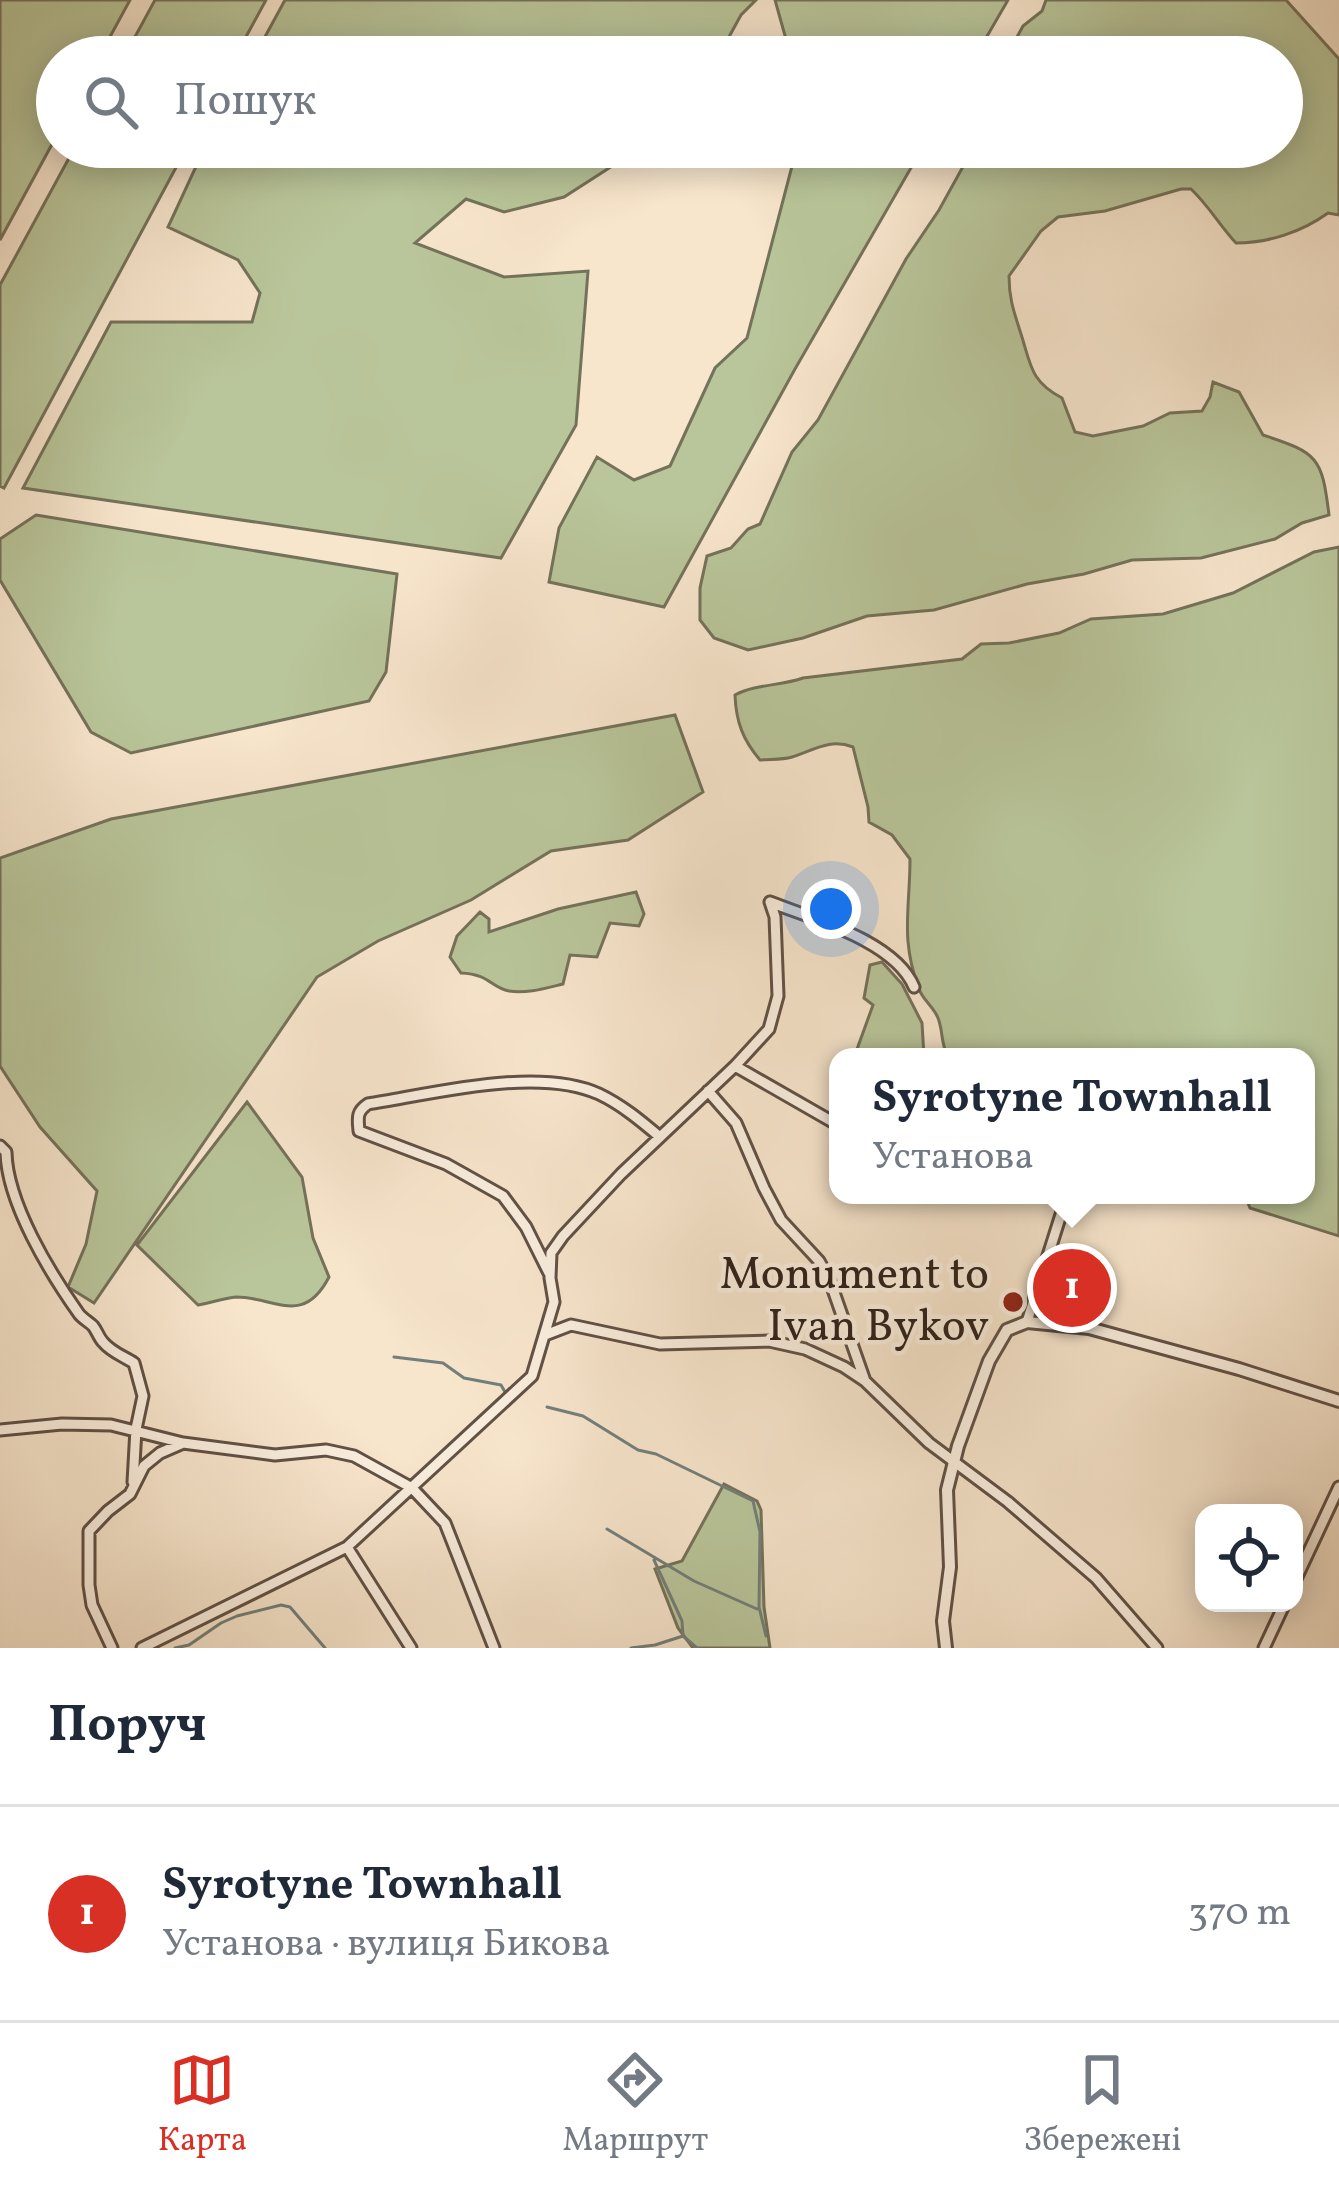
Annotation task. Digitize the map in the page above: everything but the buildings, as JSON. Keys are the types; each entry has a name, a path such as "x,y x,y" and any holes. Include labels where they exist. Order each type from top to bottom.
{"street":[{"path":"142,1648 347,1547 532,1376 554,1303 551,1252 769,1029 777,1006 775,917 770,902 886,954 898,962 914,987"},
{"path":"735,1066 829,1120"},
{"path":"550,1275 526,1227 503,1196 446,1163 359,1131 360,1109 514,1082 550,1083 596,1092 660,1137"},
{"path":"708,1091 736,1123 781,1220 819,1261 865,1382"},
{"path":"0,1146 6,1152 7,1168 34,1243 100,1340 134,1364 143,1396 132,1487"},
{"path":"1027,1322 1058,1232 1063,1204"},
{"path":"946,1648 947,1490 988,1361 1007,1330 1027,1322 1089,1328 1339,1401"},
{"path":"545,1335 571,1325 660,1344 769,1341 805,1349 844,1367 929,1443 1008,1502 1096,1578 1157,1648"},
{"path":"0,1430 111,1425 183,1443 275,1455 326,1450 354,1456 412,1488 445,1523 494,1648"},
{"path":"112,1648 88,1585 89,1532 130,1494 143,1466 183,1443"},
{"path":"1303,1564 1339,1487"},
{"path":"347,1547 411,1648"},
{"path":"1264,1648 1281,1612"}],"green space":[{"path":"0,0 130,0 110,36 36,36 39,168 0,240"},
{"path":"155,0 266,0 246,36 135,36"},
{"path":"285,0 756,0 730,36 265,36"},
{"path":"775,0 1008,0 987,36 785,36"},
{"path":"1046,0 1286,0 1339,59 1339,215 1328,213 1272,239 1236,243 1191,189 1181,189 1105,211 1058,217 1041,231 1009,276 1012,305 1033,371 1062,398 1075,432 1093,436 1143,426 1170,413 1202,411 1213,382 1239,392 1263,435 1296,447 1314,460 1329,515 1302,523 1275,539 1201,558 1132,560 934,610 867,616 748,650 714,638 700,620 707,556 731,548 748,529 760,524 792,452 818,420 906,259 962,168 1303,168 1303,36 1018,36 1042,11"},
{"path":"64,168 176,168 4,488 0,486 0,285"},
{"path":"195,168 609,168 564,197 504,212 466,199 415,243 504,277 588,271 576,425 501,558 23,488 111,322 252,322 260,293 238,260 168,227"},
{"path":"792,168 911,168 664,607 549,582 559,528 597,457 634,480 670,466 715,368 747,338"},
{"path":"36,515 397,574 386,672 369,701 131,753 91,732 0,580 0,539"},
{"path":"1339,547 1339,1236 1248,1204 1315,1204 1315,1048 944,1048 937,1016 913,971 907,924 910,859 892,835 869,822 853,747 829,744 788,758 760,760 742,730 735,695 803,678 962,659 981,644 1059,633 1091,619 1163,614 1233,593 1314,552"},
{"path":"675,715 703,792 628,840 551,851 471,900 378,941 317,977 94,1303 68,1287 86,1244 97,1191 40,1127 0,1066 0,858 111,819"},
{"path":"636,892 644,914 639,926 610,923 597,957 570,955 563,984 509,991 461,973 450,957 457,936 480,912 489,919 489,932 558,909"},
{"path":"882,962 902,984 922,1023 923,1048 857,1048 873,1005 864,998 870,965"},
{"path":"247,1102 302,1177 313,1238 329,1277 319,1292 298,1305 236,1297 198,1305 137,1245"},
{"path":"724,1484 757,1501 761,1510 770,1648 693,1648 678,1628 655,1569 682,1561"}],"waterway":[{"path":"394,1357 443,1363 464,1378 501,1385 505,1392"},
{"path":"547,1407 583,1416 638,1450 656,1454 753,1501 760,1532 759,1607 766,1636"},
{"path":"607,1529 694,1581 757,1609"},
{"path":"654,1560 682,1621 683,1636"},
{"path":"175,1648 189,1645 237,1616 281,1605 290,1607 325,1648"},
{"path":"631,1648 683,1636 697,1648"}],"place":[{"name":"Syrotyne Townhall","path":"1072,1288"},
{"name":"Monument to Ivan Bykov","path":"1013,1302"}]}
